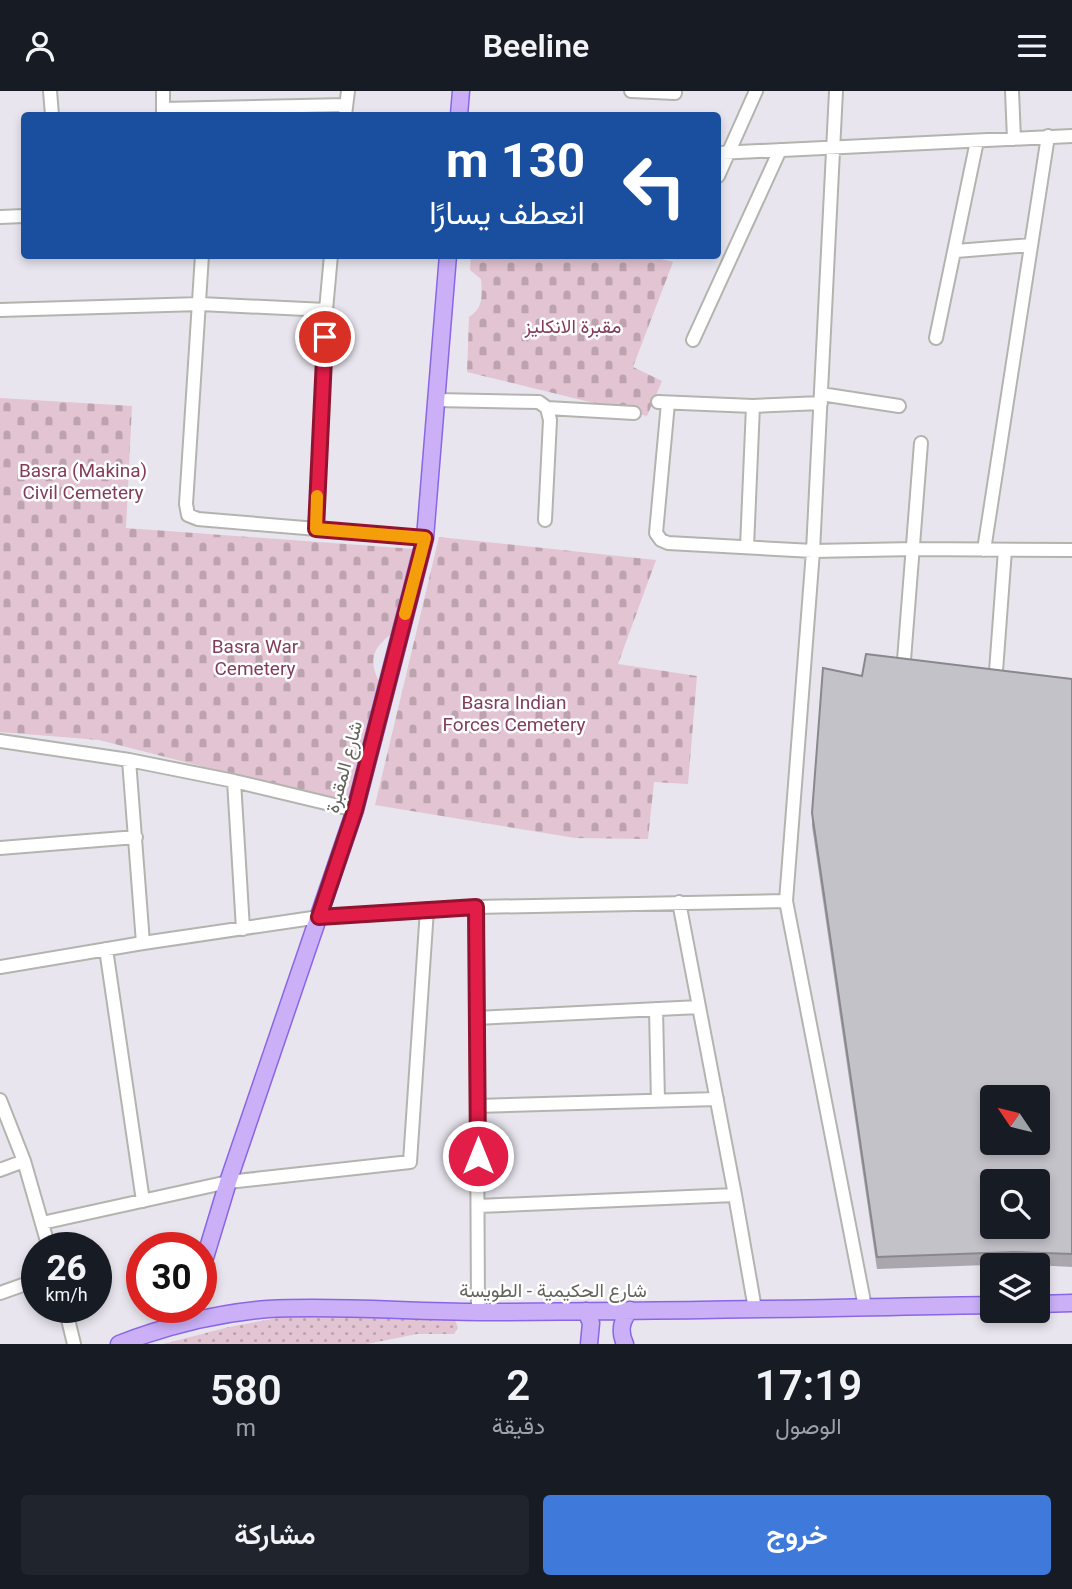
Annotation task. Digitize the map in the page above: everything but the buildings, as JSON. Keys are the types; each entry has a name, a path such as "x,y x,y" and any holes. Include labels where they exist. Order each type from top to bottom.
{"main road":[{"path":"459,112 461,91"},
{"name":"شارع المقبرة","path":"213,1232 355,810 425,538 448,259"},
{"path":"1050,1304 1072,1303"},
{"name":"شارع الحكيمية - الطويسة","path":"119,1344 186,1324 264,1310 298,1308 478,1312 980,1305"},
{"path":"625,1344 622,1322 630,1310"},
{"path":"586,1311 591,1323 589,1344"}],"street":[{"path":"50,91 52,112"},
{"path":"163,91 163,112 346,110 348,91"},
{"path":"631,91 675,93"},
{"path":"723,153 756,91"},
{"path":"836,91 813,551 786,901 865,1307"},
{"path":"1012,91 1014,139"},
{"path":"723,153 1072,136"},
{"path":"984,550 1048,137"},
{"path":"936,338 977,141"},
{"path":"693,339 780,150"},
{"path":"0,217 21,216"},
{"path":"956,251 1031,245"},
{"path":"202,259 186,504 188,515 198,519 425,538"},
{"path":"316,529 331,259"},
{"path":"0,310 200,305 326,310"},
{"path":"899,406 821,398 753,406 663,403 656,533 661,540 668,543 813,551 1072,550"},
{"path":"436,400 539,402 547,408 634,414"},
{"path":"747,547 753,406"},
{"path":"545,520 550,420 547,408"},
{"path":"904,660 921,443"},
{"path":"996,671 1005,550"},
{"path":"0,741 129,760 234,781 355,810"},
{"path":"129,760 143,943"},
{"path":"234,781 243,929"},
{"path":"0,848 136,837"},
{"path":"0,967 319,917 476,907 786,901"},
{"path":"679,902 755,1309"},
{"path":"476,907 478,1312"},
{"path":"43,1223 228,1182 410,1162 427,909"},
{"path":"106,949 143,1201"},
{"path":"477,1017 699,1007"},
{"path":"656,1009 658,1101"},
{"path":"477,1106 717,1099"},
{"path":"0,1100 24,1161 45,1232"},
{"path":"0,1170 24,1161"},
{"path":"478,1206 735,1195"},
{"path":"0,1293 21,1286"},
{"path":"69,1323 75,1344"}],"green space":[{"name":"مقبرة الانكليز","path":"471,259 661,259 673,262 633,367 662,381 647,416 467,372 469,317 480,305 482,295 481,279 470,270"},
{"name":"Basra War Cemetery","path":"0,398 132,406 126,528 414,549 393,633 380,644 374,656 374,669 381,685 349,804 99,740 0,732"},
{"name":"Basra Indian Forces Cemetery","path":"439,537 656,560 618,664 697,676 688,784 654,782 648,839 575,838 375,805"},
{"path":"283,1317 447,1317 455,1320 458,1328 454,1334 417,1334 367,1344 163,1344"}],"slow traffic":[{"path":"317,496 316,529 425,538 405,614"}],"route":[{"path":"325,337 316,529 425,538 355,810 319,917 476,907 478,1156"}],"park label":[{"name":"Basra (Makina) Civil Cemetery","path":"83,481"}]}
